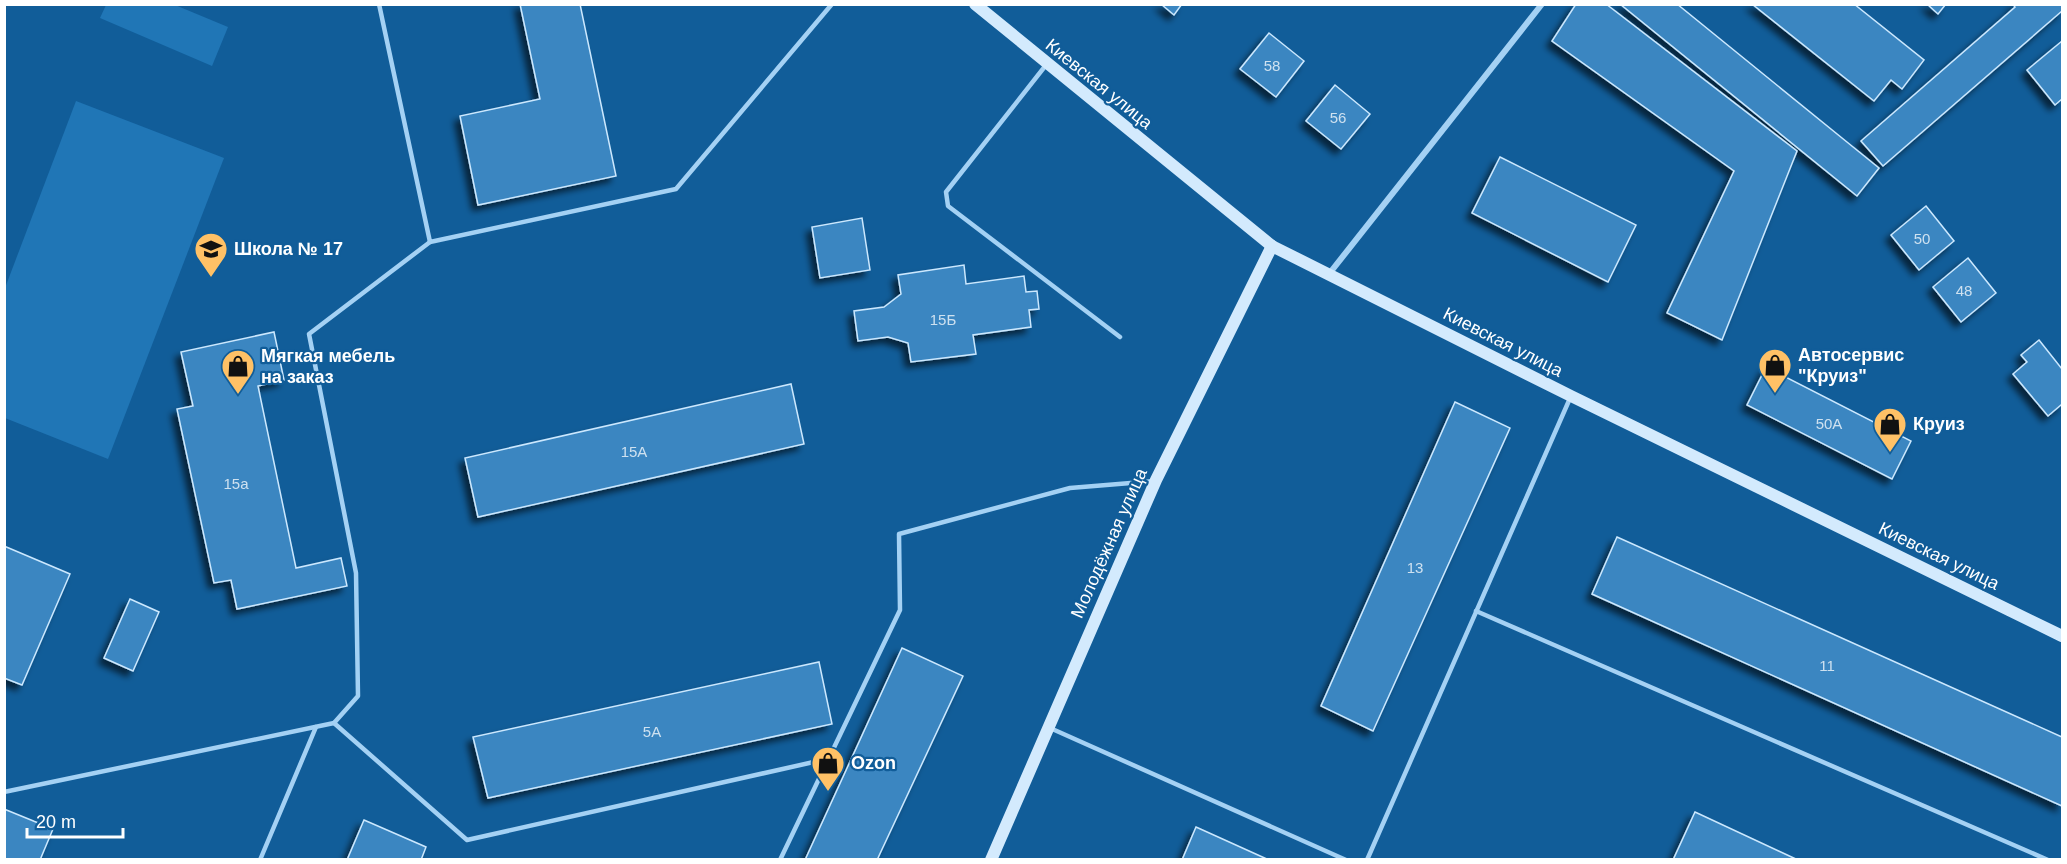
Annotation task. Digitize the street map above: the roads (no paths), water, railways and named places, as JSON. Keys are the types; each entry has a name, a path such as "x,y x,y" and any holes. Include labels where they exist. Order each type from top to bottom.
{"main road":[{"name":"Киевская улица","path":"975,4 1272,246 1571,396 2062,636"},
{"name":"Молодёжная улица","path":"991,860 1156,480 1272,246"}],"street":[{"path":"1329,274 1542,4"}],"lane":[{"path":"379,4 430,242"},
{"path":"4,792 334,723 358,696 356,573 309,334 430,242 676,189 832,4"},
{"path":"1046,64 946,192 948,206 1120,337"},
{"path":"1366,860 1571,396"},
{"path":"780,860 900,610 899,534 1070,488 1156,480"},
{"path":"1476,611 2048,860"},
{"path":"334,723 467,840 827,759"},
{"path":"260,860 316,727"},
{"path":"1048,727 1346,860"}],"place":[{"name":"Школа № 17","path":"211,278"},
{"name":"Автосервис \"Круиз\"","path":"1775,394"},
{"name":"Мягкая мебель на заказ","path":"238,395"},
{"name":"Круиз","path":"1890,453"},
{"name":"Ozon","path":"828,792"}]}
